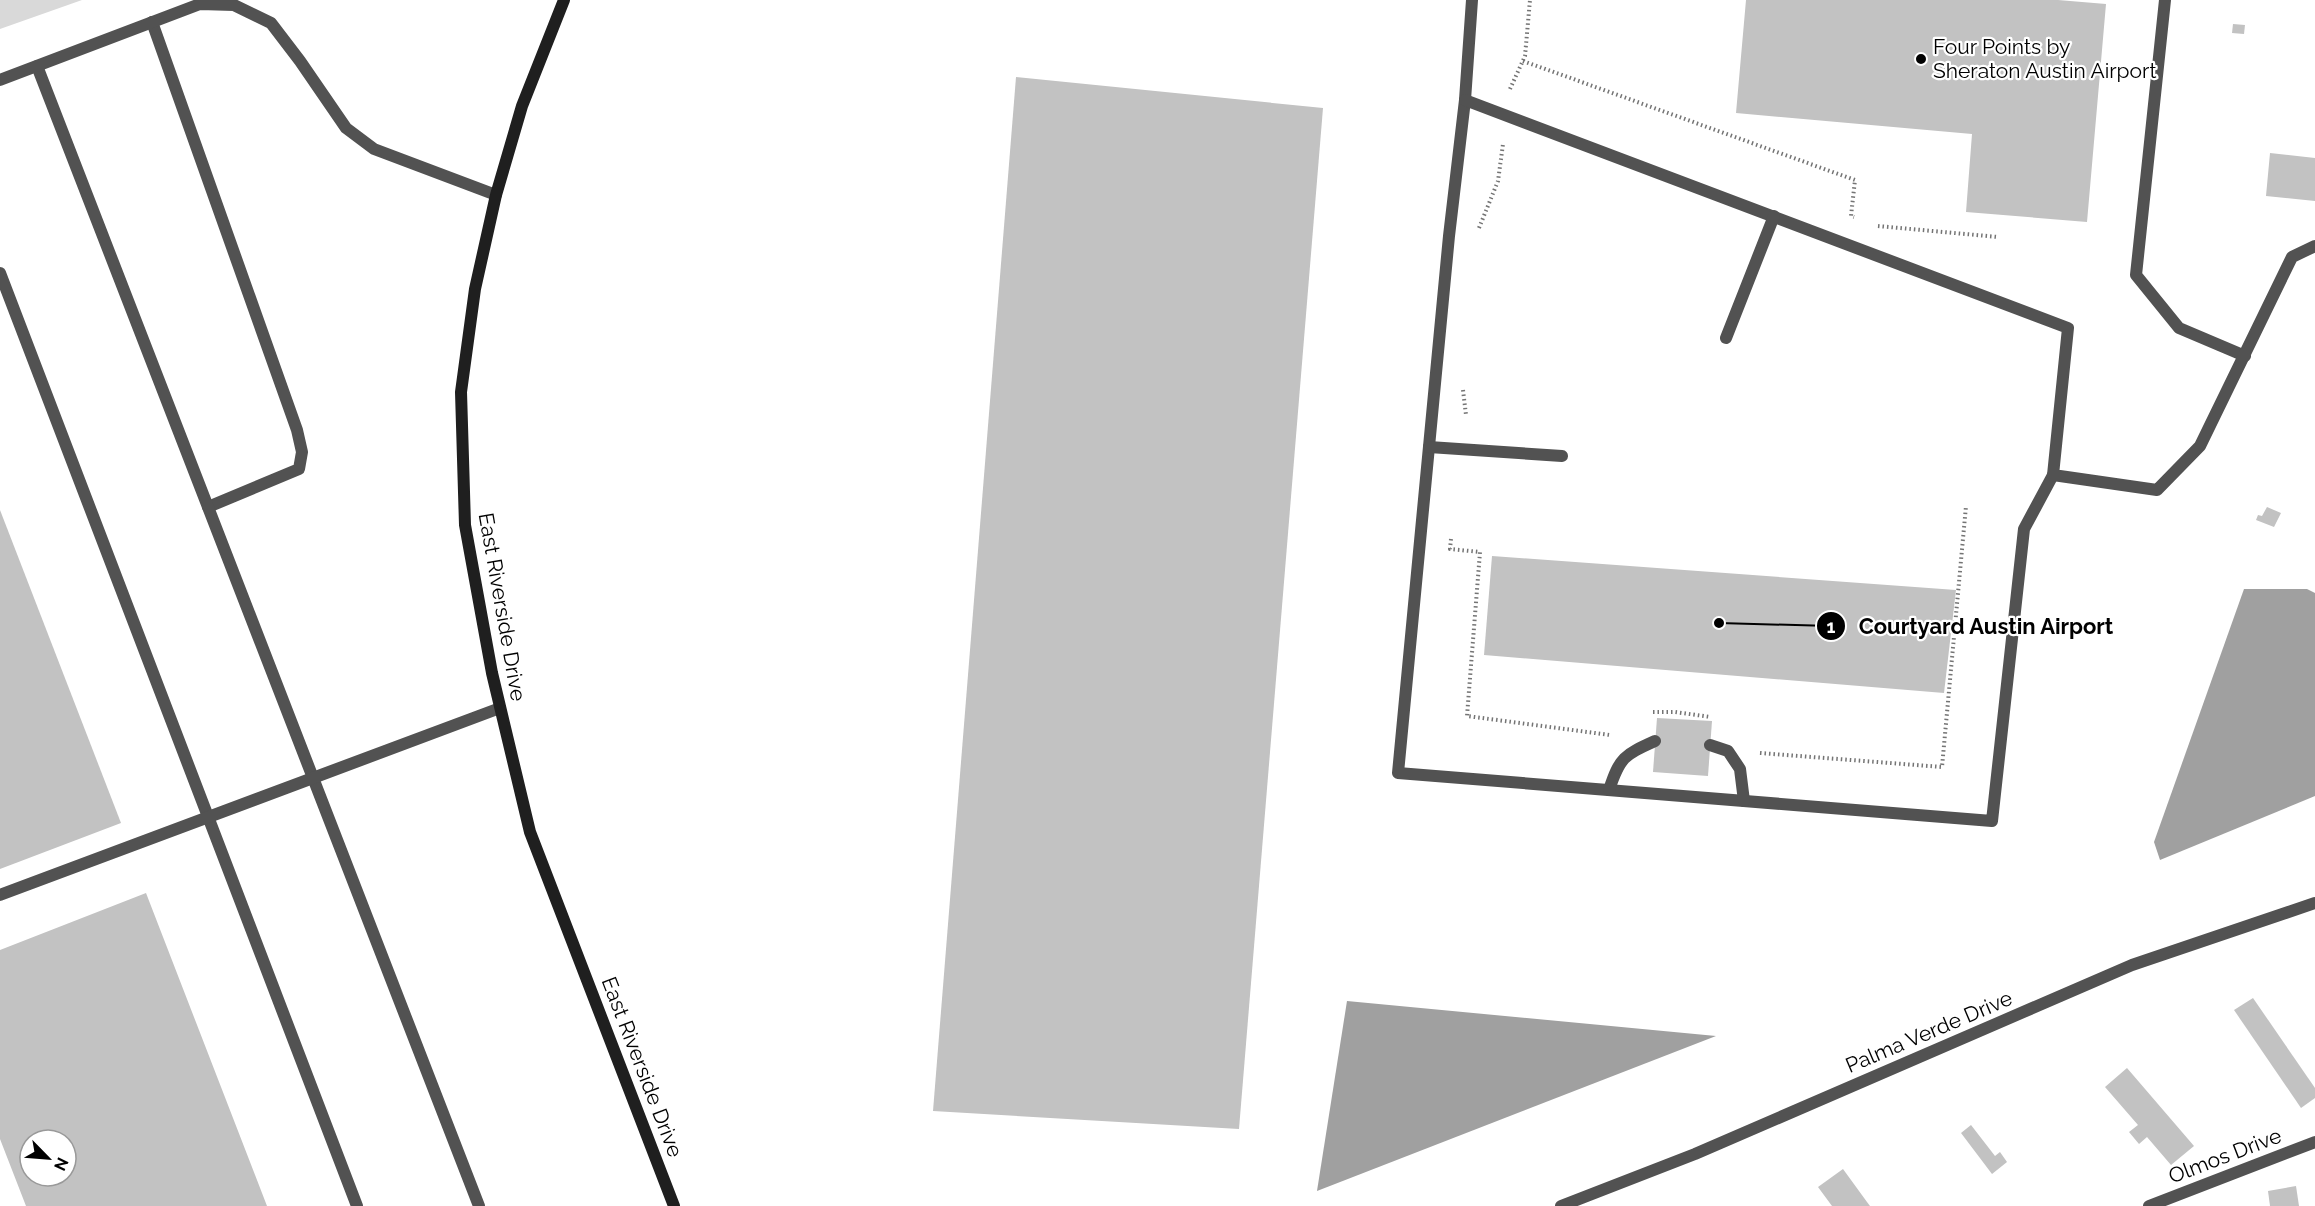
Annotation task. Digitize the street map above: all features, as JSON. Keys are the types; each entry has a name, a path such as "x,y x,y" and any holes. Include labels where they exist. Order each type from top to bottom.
{"main road":[{"name":"East Riverside Drive","path":"564,0 522,106 496,195 475,289 461,392 465,525 500,708 531,832 674,1206"}],"street":[{"path":"1464,100 2068,328 2053,475 2024,529 1992,821 1398,773 1472,0"},
{"path":"2165,0 2136,275 2179,328 2245,356"},
{"path":"0,80 200,4 234,5 271,23 346,128 374,149 496,195"},
{"path":"152,22 297,430 302,452 299,469 208,507"},
{"path":"37,66 479,1206"},
{"path":"1726,338 1774,216"},
{"path":"2053,475 2157,490 2200,446 2292,257 2315,246"},
{"path":"0,273 357,1206"},
{"path":"1429,447 1562,456"},
{"path":"0,895 500,708"},
{"path":"1609,790 1617,766 1629,753 1655,741"},
{"path":"1710,745 1728,751 1740,769 1744,801"},
{"name":"Palma Verde Drive","path":"1561,1206 1695,1154 2132,964 2315,903"},
{"name":"Olmos Drive","path":"2149,1206 2315,1142"}],"path":[{"path":"1478,237 1498,181 1510,88 1525,56 1530,0"},
{"path":"1523,61 1855,180 1851,216 1858,219"},
{"path":"1871,224 1998,237"},
{"path":"1463,386 1466,415"},
{"path":"1763,802 1763,775 1754,752 1942,767 1966,506"},
{"path":"1451,539 1450,549 1480,552 1467,716 1614,736"},
{"path":"1646,716 1653,712 1675,712 1711,717 1719,723"}],"shaded area":[{"path":"0,0 82,0 0,29"},
{"path":"2244,589 2307,589 2315,593 2315,796 2160,860 2154,842"},
{"path":"1347,1001 1716,1036 1317,1191"}],"building":[{"name":"Four Points by Sheraton Austin Airport","path":"1746,0 2058,0 2106,4 2087,222 1966,212 1972,134 1736,113"},
{"path":"2233,24 2245,25 2244,34 2232,33"},
{"path":"1016,77 1323,108 1239,1129 933,1111"},
{"path":"2270,153 2315,158 2315,201 2266,196"},
{"path":"2267,507 2281,513 2274,527 2256,520 2258,515 2262,516"},
{"path":"0,510 121,823 0,869"},
{"path":"1492,556 1956,590 1944,693 1484,655"},
{"path":"1657,718 1712,721 1708,776 1653,772"},
{"path":"146,893 267,1206 26,1206 19,1188 78,1188 78,1128 18,1128 18,1185 0,1139 0,950"},
{"path":"2253,998 2315,1088 2315,1098 2301,1108 2234,1010"},
{"path":"2127,1068 2194,1146 2171,1165 2147,1137 2139,1144 2129,1132 2138,1125 2105,1087"},
{"path":"1971,1125 1995,1156 2000,1152 2007,1162 1992,1174 1961,1133"},
{"path":"1843,1169 1870,1206 1832,1206 1818,1187"},
{"path":"2296,1186 2299,1206 2270,1206 2268,1191"}],"place":[{"name":"Four Points by Sheraton Austin Airport","path":"1921,59"},
{"name":"Courtyard Austin Airport","path":"1719,623"}]}
